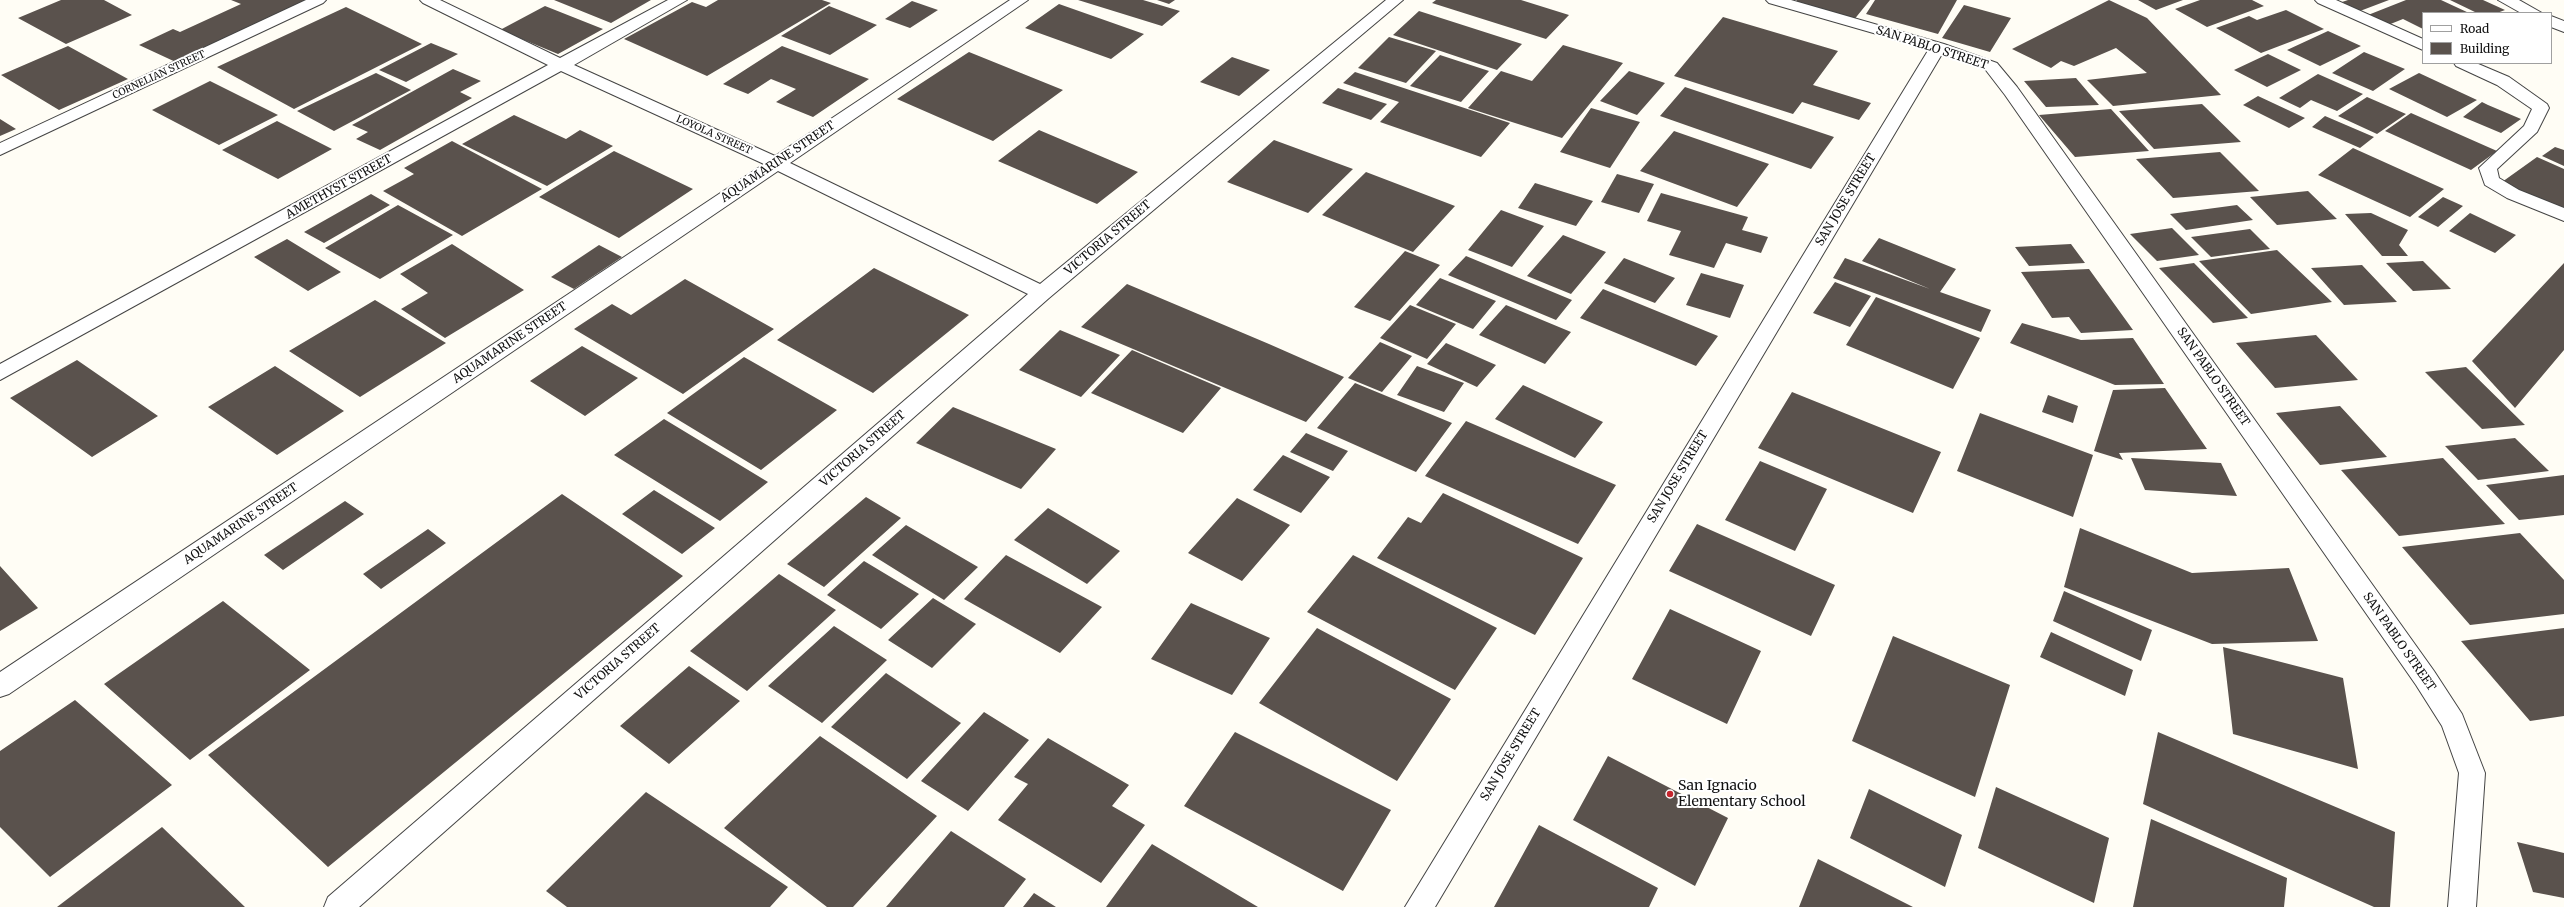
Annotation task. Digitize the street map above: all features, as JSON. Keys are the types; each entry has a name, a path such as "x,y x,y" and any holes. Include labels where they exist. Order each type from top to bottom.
{"street":[{"name":"CORNELIAN STREET","path":"0,150 318,0"},
{"name":"LOYOLA STREET","path":"428,0 560,65 776,163 1042,293"},
{"name":"AMETHYST STREET","path":"0,373 679,0"},
{"name":"AQUAMARINE STREET","path":"0,686 1020,0"},
{"name":"VICTORIA STREET","path":"338,907 1042,293 1395,0"},
{"name":"SAN PABLO STREET","path":"1774,0 1938,47 1991,66 2011,90 2425,678 2453,722 2472,773 2462,907"},
{"path":"2323,0 2422,45"},
{"path":"2506,0 2532,12"},
{"path":"2552,21 2564,27"},
{"name":"SAN JOSE STREET","path":"1419,907 1938,47"},
{"path":"2464,64 2503,81 2541,108 2530,128 2488,168 2491,181 2513,194 2564,215"}],"building":[{"path":"61,0 104,0 132,15 66,44 18,18"},
{"path":"231,0 311,0 180,64 139,45 173,29 180,32 241,4"},
{"path":"554,0 651,0 611,23"},
{"path":"718,0 822,0 831,3 707,76 624,39 692,2 706,7"},
{"path":"1078,0 1143,0 1180,11 1162,26"},
{"path":"1157,0 1175,0 1169,4"},
{"path":"1436,0 1521,0 1569,15 1546,39 1432,3"},
{"path":"1797,0 1870,0 1853,21 1794,4"},
{"path":"1875,0 1957,0 1938,34 1866,14"},
{"path":"2109,0 2147,18 2221,95 2113,106 2087,80 2147,73 2116,48 2074,66 2061,61 2051,68 2012,49"},
{"path":"2138,0 2183,0 2156,10"},
{"path":"2200,0 2252,0 2264,6 2207,27 2175,9"},
{"path":"2348,0 2389,0 2360,11 2342,2"},
{"path":"2406,0 2441,0 2467,12 2422,12 2422,28 2403,19 2388,25 2368,15"},
{"path":"2450,0 2483,0 2505,10 2500,12 2475,12"},
{"path":"912,1 938,10 910,28 885,19"},
{"path":"1059,4 1144,34 1111,59 1025,28"},
{"path":"1964,5 2011,18 1990,52 1942,38"},
{"path":"545,6 603,29 558,54 500,30"},
{"path":"829,6 877,25 830,55 781,36"},
{"path":"346,7 422,44 294,109 217,67"},
{"path":"2286,10 2324,29 2261,53 2216,28 2249,16 2257,20"},
{"path":"1419,11 1522,44 1497,70 1393,35"},
{"path":"1723,17 1838,51 1813,85 1871,103 1859,120 1802,102 1793,114 1674,76"},
{"path":"2328,31 2361,46 2320,66 2287,50"},
{"path":"1389,37 1436,51 1406,83 1358,68"},
{"path":"431,43 458,54 406,82 379,70"},
{"path":"1563,45 1623,63 1562,138 1468,108 1501,71 1532,81"},
{"path":"68,46 128,79 59,110 1,75"},
{"path":"782,46 869,79 813,117 776,102 796,89 771,79 748,94 723,84"},
{"path":"969,52 1063,90 993,141 897,99"},
{"path":"2364,52 2405,69 2373,91 2332,73"},
{"path":"2268,54 2301,70 2267,87 2234,70"},
{"path":"1440,55 1489,71 1461,102 1410,86"},
{"path":"1232,57 1270,70 1239,96 1200,82"},
{"path":"453,69 481,81 460,92 472,98 380,150 356,139 368,132 352,125"},
{"path":"1629,71 1665,83 1637,115 1600,101"},
{"path":"1355,72 1510,123 1481,157 1380,122 1399,102 1343,83"},
{"path":"376,73 411,90 334,131 297,111"},
{"path":"2419,73 2477,100 2447,117 2389,89"},
{"path":"2318,74 2363,94 2337,111 2311,100 2300,108 2279,98"},
{"path":"2076,78 2099,105 2046,107 2024,81"},
{"path":"210,81 278,115 219,145 152,110"},
{"path":"1685,87 1834,137 1811,169 1660,116"},
{"path":"1338,88 1387,104 1371,120 1322,103"},
{"path":"2258,96 2305,118 2289,128 2243,105"},
{"path":"2367,97 2406,114 2377,134 2338,116"},
{"path":"2482,102 2521,119 2501,133 2463,117"},
{"path":"2202,104 2241,142 2154,149 2119,111"},
{"path":"1591,108 1640,122 1610,168 1560,152"},
{"path":"2111,109 2149,151 2075,157 2039,115"},
{"path":"2411,113 2497,151 2471,170 2385,131"},
{"path":"514,115 566,139 580,130 613,146 547,186 462,144"},
{"path":"2325,116 2374,137 2360,148 2312,127"},
{"path":"0,119 16,129 0,136"},
{"path":"277,121 332,149 278,179 222,150"},
{"path":"1039,130 1138,172 1097,204 998,161"},
{"path":"1674,131 1769,164 1737,207 1640,171"},
{"path":"1274,140 1353,169 1308,213 1227,182"},
{"path":"452,141 542,189 462,236 383,191 414,174 404,168"},
{"path":"2555,147 2564,150 2564,166 2542,156"},
{"path":"2353,148 2444,189 2410,217 2318,175"},
{"path":"614,151 693,189 619,238 539,197"},
{"path":"2220,152 2259,191 2173,198 2136,159"},
{"path":"2537,157 2564,169 2564,211 2502,182"},
{"path":"1366,172 1455,206 1413,252 1322,215"},
{"path":"1617,174 1654,184 1639,213 1601,202"},
{"path":"1535,183 1593,201 1576,226 1518,208"},
{"path":"2308,191 2337,219 2277,225 2250,197"},
{"path":"1661,193 1748,217 1742,230 1768,237 1761,253 1726,243 1714,268 1669,255 1681,231 1647,221"},
{"path":"371,194 390,205 324,243 304,232"},
{"path":"2443,197 2463,206 2438,227 2418,217"},
{"path":"398,205 453,235 380,279 325,248"},
{"path":"2237,205 2253,220 2186,230 2170,214"},
{"path":"1501,210 1544,226 1512,267 1468,250"},
{"path":"2371,213 2408,230 2399,245 2408,256 2382,256 2345,214"},
{"path":"2470,213 2516,235 2495,253 2449,231"},
{"path":"2172,228 2199,255 2157,261 2130,234"},
{"path":"2250,229 2270,249 2211,257 2191,237"},
{"path":"1563,235 1606,252 1571,294 1527,276"},
{"path":"1879,238 1956,269 1940,292 1991,310 1981,332 1833,278 1845,258 1930,289 1862,261"},
{"path":"287,239 341,272 308,291 254,257"},
{"path":"452,244 524,290 445,338 401,309 428,293 400,274"},
{"path":"2071,244 2085,263 2029,266 2015,247"},
{"path":"599,245 622,257 574,289 551,277"},
{"path":"2277,250 2332,302 2251,314 2199,261"},
{"path":"1405,251 1440,265 1390,321 1354,307"},
{"path":"1466,256 1572,300 1556,320 1448,275"},
{"path":"1624,258 1675,278 1655,303 1604,283"},
{"path":"2423,261 2451,289 2413,291 2386,263"},
{"path":"2194,263 2248,318 2213,323 2159,268"},
{"path":"2564,263 2564,350 2515,408 2472,361"},
{"path":"2362,265 2397,302 2344,305 2311,268"},
{"path":"874,268 969,315 873,393 777,340"},
{"path":"2089,269 2133,330 2081,333 2069,317 2052,318 2021,272"},
{"path":"1701,273 1744,285 1730,318 1686,305"},
{"path":"1440,278 1496,301 1473,329 1416,305"},
{"path":"685,279 774,329 683,394 574,329 612,304 631,315"},
{"path":"1835,282 1871,296 1850,327 1813,313"},
{"path":"1127,284 1344,377 1306,422 1081,327"},
{"path":"1603,289 1718,336 1696,366 1580,318"},
{"path":"1876,297 1980,338 1953,389 1846,345"},
{"path":"375,300 446,343 360,397 289,351"},
{"path":"1410,305 1456,324 1427,359 1380,338"},
{"path":"1506,305 1571,332 1545,364 1479,335"},
{"path":"2022,323 2081,340 2133,338 2164,384 2115,385 2010,343"},
{"path":"1060,330 1120,355 1081,397 1019,370"},
{"path":"2316,335 2358,380 2275,388 2236,343"},
{"path":"1380,342 1412,356 1382,392 1348,378"},
{"path":"1446,343 1496,365 1477,387 1427,364"},
{"path":"582,346 638,378 585,416 530,381"},
{"path":"1132,350 1221,388 1183,433 1091,393"},
{"path":"744,357 837,410 761,470 667,413"},
{"path":"77,360 158,416 92,457 10,398"},
{"path":"275,366 344,411 277,455 208,407"},
{"path":"1417,366 1464,383 1444,412 1397,395"},
{"path":"2466,367 2525,425 2482,429 2425,372"},
{"path":"1355,383 1452,423 1416,472 1317,428"},
{"path":"1523,385 1603,422 1575,458 1495,419"},
{"path":"2165,388 2207,449 2119,453 2123,460 2094,451 2113,390"},
{"path":"1792,392 1941,452 1913,513 1758,448"},
{"path":"2048,395 2078,406 2073,423 2042,412"},
{"path":"2340,406 2387,457 2320,465 2276,413"},
{"path":"953,407 1056,449 1021,489 916,443"},
{"path":"1980,413 2093,455 2073,517 1957,471"},
{"path":"664,419 768,482 720,521 614,455"},
{"path":"1466,421 1616,485 1578,544 1425,476"},
{"path":"1306,433 1348,451 1333,471 1290,452"},
{"path":"2515,438 2549,471 2478,480 2445,446"},
{"path":"1283,455 1330,477 1301,513 1253,490"},
{"path":"2131,458 2221,463 2237,496 2145,490"},
{"path":"2443,458 2505,524 2399,536 2341,470"},
{"path":"1760,461 1827,489 1795,551 1725,520"},
{"path":"2564,475 2564,515 2519,520 2486,485"},
{"path":"654,490 715,528 682,554 622,514"},
{"path":"1443,493 1583,558 1535,635 1377,558 1408,517 1421,523"},
{"path":"562,494 683,576 328,867 208,755"},
{"path":"866,497 901,518 824,587 787,564"},
{"path":"1237,498 1290,525 1242,581 1188,553"},
{"path":"345,501 364,514 283,570 264,555"},
{"path":"1048,508 1120,551 1087,584 1014,540"},
{"path":"1697,524 1835,585 1811,636 1669,571"},
{"path":"906,525 978,567 944,600 872,555"},
{"path":"2080,528 2192,573 2289,568 2318,641 2212,644 2064,587"},
{"path":"428,529 446,543 381,589 363,574"},
{"path":"2520,533 2564,580 2564,614 2470,625 2402,547"},
{"path":"1006,555 1102,607 1060,653 964,599"},
{"path":"1353,555 1497,628 1455,690 1307,612"},
{"path":"864,561 919,594 881,629 827,595"},
{"path":"0,566 38,608 0,631"},
{"path":"779,574 836,610 747,691 690,651"},
{"path":"2064,591 2152,630 2141,661 2053,621"},
{"path":"933,598 976,624 932,668 888,640"},
{"path":"223,601 310,670 190,760 104,684"},
{"path":"1191,603 1270,638 1232,695 1151,659"},
{"path":"1670,609 1761,651 1727,724 1632,679"},
{"path":"834,626 887,660 822,723 768,686"},
{"path":"1317,628 1451,699 1397,781 1259,703"},
{"path":"2564,628 2564,716 2530,721 2461,641"},
{"path":"2051,632 2133,670 2125,696 2040,657"},
{"path":"1893,636 2010,685 1975,797 1852,741"},
{"path":"2223,647 2343,678 2358,769 2233,734"},
{"path":"689,666 740,701 669,764 620,726"},
{"path":"886,673 961,723 907,779 831,727"},
{"path":"75,700 172,785 50,877 0,827 0,751"},
{"path":"984,712 1029,740 968,811 921,781"},
{"path":"1235,732 1391,810 1343,891 1184,806"},
{"path":"2158,732 2395,832 2390,907 2374,907 2143,804"},
{"path":"820,736 937,816 853,907 827,907 724,828"},
{"path":"1048,738 1129,785 1112,806 1145,825 1101,883 998,820 1028,784 1014,777"},
{"path":"1608,756 1728,818 1695,886 1573,820"},
{"path":"1996,787 2109,838 2094,903 1978,848"},
{"path":"1869,789 1962,835 1945,887 1850,838"},
{"path":"646,792 788,887 770,907 567,907 546,891"},
{"path":"2151,819 2287,878 2284,907 2133,907"},
{"path":"1539,825 1658,888 1649,907 1494,907"},
{"path":"162,827 245,907 57,907"},
{"path":"951,831 1026,879 1004,907 886,907"},
{"path":"2517,842 2564,853 2564,898 2533,892"},
{"path":"1152,844 1258,907 1106,907"},
{"path":"1818,859 1913,907 1799,907"},
{"path":"1034,893 1056,907 1023,907"}],"place":[{"name":"San Ignacio Elementary School","path":"1670,794"}]}
